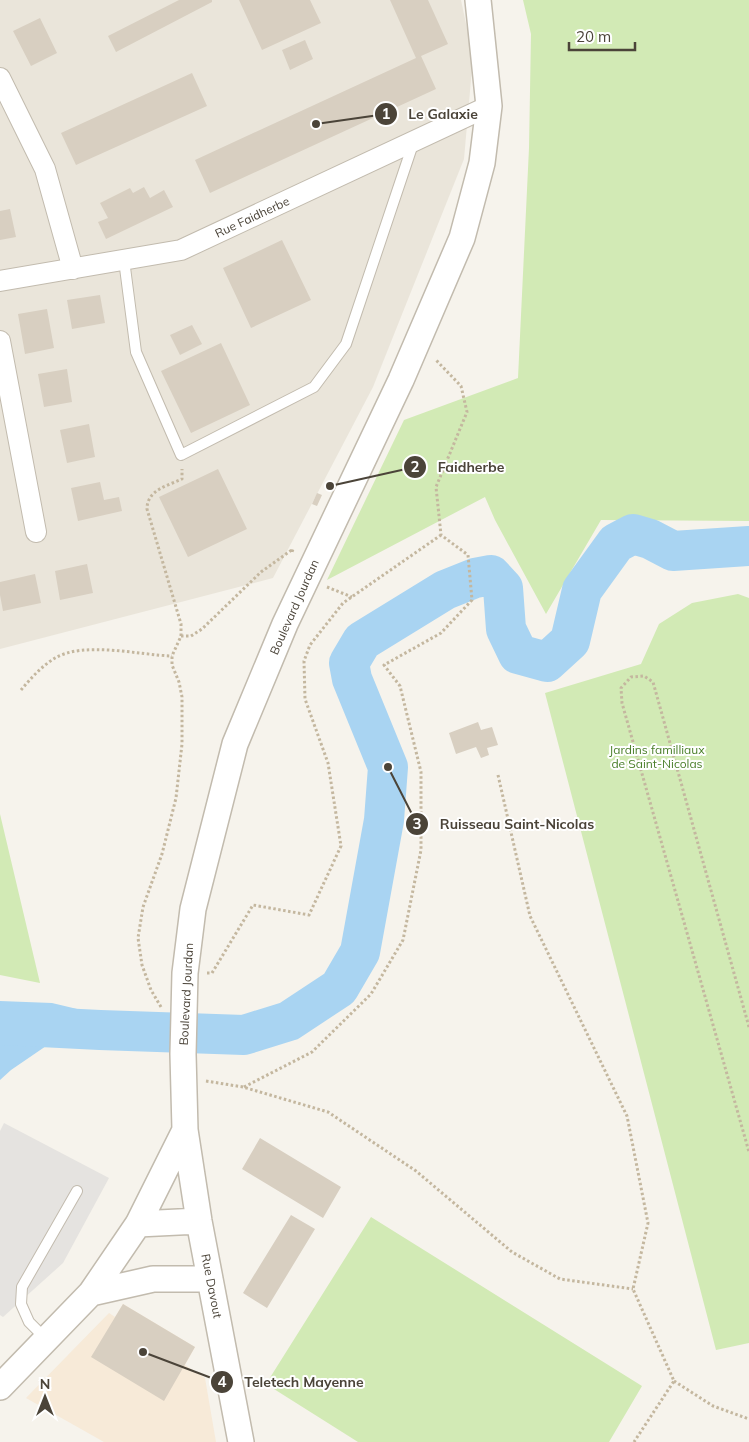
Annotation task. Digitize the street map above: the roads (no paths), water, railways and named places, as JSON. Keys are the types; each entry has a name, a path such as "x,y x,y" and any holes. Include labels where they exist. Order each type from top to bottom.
{"street":[{"name":"Boulevard Jourdan","path":"0,1387 92,1293 138,1224 185,1130 183,1065 175,1015 185,973 193,910 235,744 285,624 417,341 462,238 482,163 489,106 478,0"},
{"path":"0,78 45,170 74,269"},
{"name":"Rue Faidherbe","path":"0,282 182,250 489,106"},
{"path":"0,341 36,532"},
{"name":"Rue Davout","path":"185,1130 199,1221 240,1442"},
{"path":"138,1224 199,1221"},
{"path":"92,1293 153,1279 210,1279"}],"lane":[{"path":"124,260 136,352 182,455 314,387 346,344 415,140"},
{"path":"47,1340 30,1322 21,1304 22,1288 77,1191"}],"water":[{"path":"0,1001 52,1003 94,1013 159,1016 158,1045 49,1044 11,1070 0,1080"}],"waterway":[{"path":"0,1025 244,1035 289,1021 339,988 360,952 384,820 388,767 352,679 349,663 362,641 445,590 475,578 491,575 503,588 506,629 518,654 547,662 570,641 582,590 616,543 633,534 650,539 673,551 749,546"}],"place":[{"name":"Le Galaxie","path":"316,124"},
{"name":"Faidherbe","path":"330,486"},
{"name":"Ruisseau Saint-Nicolas","path":"388,767"},
{"name":"Teletech Mayenne","path":"143,1352"}],"park label":[{"name":"Jardins familliaux de Saint-Nicolas","path":"657,756"}]}
